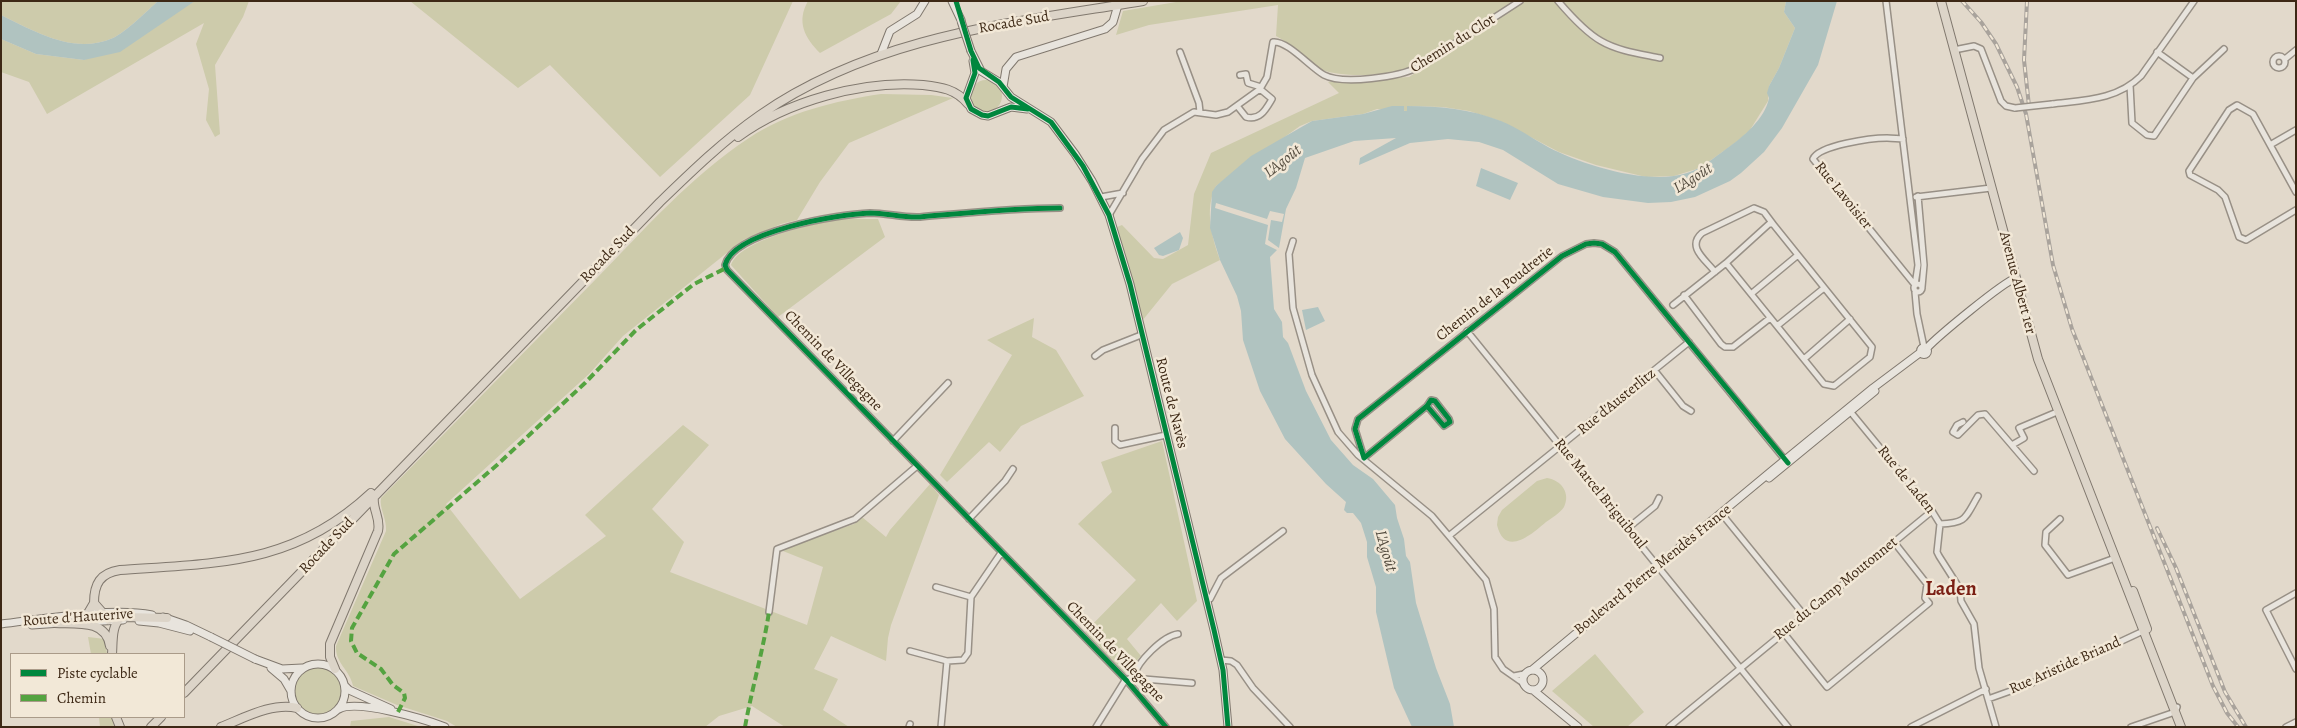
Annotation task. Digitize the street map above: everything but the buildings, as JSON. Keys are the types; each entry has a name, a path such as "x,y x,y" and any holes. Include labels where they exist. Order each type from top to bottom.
{"main road":[{"path":"882,54 890,31 917,14 925,1"},
{"name":"Route de Navès","path":"952,1 961,20"},
{"name":"Route de Navès","path":"956,1 979,68 1011,97 1046,118 1059,132 1083,166 1109,215 1118,242 1221,660 1228,727"},
{"name":"Rocade Sud","path":"185,692 674,188 722,144 766,111 830,75 882,54 946,35 1143,1"},
{"name":"Avenue Albert 1er","path":"1941,1 2032,337 2057,412 2116,558 2132,588 2176,710 2180,727"},
{"path":"1000,110 1005,100 1003,88 1006,69 1016,57 1105,29 1113,22 1118,5"},
{"name":"Route de Navès","path":"968,104 967,92 975,69 972,52"},
{"path":"972,82 980,78 990,77"},
{"path":"674,188 716,154 761,123 789,110 839,92 878,86 917,85 953,91 971,109 982,116 988,116 1000,110 1014,107 1032,110"},
{"name":"Boulevard Pierre Mendès France","path":"1532,670 1883,381 2003,285 2016,278"},
{"path":"87,615 94,603 95,587 99,579 112,571 223,563 272,553 308,539 334,524 354,509 433,436"},
{"path":"338,710 343,703 345,686 330,657 330,644 378,531 380,521 374,505 374,497"},
{"path":"94,603 101,614 113,620 129,616 167,618"},
{"name":"Route d'Hauterive","path":"1,625 87,615 137,613 167,618 266,664 285,670 316,664 322,664 335,669"},
{"path":"112,653 113,620"},
{"name":"Route d'Hauterive","path":"1,625 113,620 159,623 211,637"},
{"path":"54,623 92,625 101,628 109,638 112,653"},
{"path":"1547,656 1542,675 1550,703"},
{"name":"Route d'Hauterive","path":"266,664 284,679 297,708"},
{"path":"291,691 292,682 303,668"},
{"path":"1542,675 1539,671 1532,670 1524,674 1523,683 1578,727"},
{"path":"1533,690 1539,688 1543,683"},
{"path":"345,686 355,694 398,712 445,727"},
{"path":"221,727 274,708 285,706 297,708 303,713 316,718 328,716 344,707 398,712"},
{"name":"Avenue Albert 1er","path":"2176,710 2185,727"},
{"path":"151,727 160,718"}],"street":[{"name":"Chemin du Clot","path":"1260,88 1267,77 1273,42 1283,44 1316,70 1331,78 1347,79 1401,74 1418,67 1520,1"},
{"path":"1558,1 1599,40 1629,52 1660,58"},
{"path":"1886,1 1918,265 1915,285 1916,314 1924,349"},
{"path":"1954,50 1978,46 2000,101 2006,106 2015,108 2110,96 2130,85 2141,76 2194,1"},
{"path":"2130,85 2132,123 2150,136 2159,131 2193,78 2224,49"},
{"path":"2285,59 2296,50"},
{"path":"1180,52 1200,104 1200,112"},
{"path":"2157,52 2193,78"},
{"path":"1238,107 1249,118 1256,118 1272,99 1260,88 1248,83 1246,74 1240,75"},
{"path":"1109,215 1137,167 1161,133 1186,115 1200,112 1220,115 1238,107 1260,88"},
{"path":"2296,192 2253,114 2237,105 2228,110 2189,171 2190,175 2218,190 2225,197 2239,237 2246,240 2296,210"},
{"path":"2270,144 2296,130"},
{"name":"Rue Lavoisier","path":"1903,139 1878,138 1834,147 1820,151 1813,159 1915,285"},
{"path":"1910,197 1991,188"},
{"path":"1101,197 1124,192"},
{"path":"1915,292 1920,292 1922,287 1924,265 1918,196"},
{"name":"Chemin de Villegagne","path":"1060,208 1031,208 919,217 878,214 842,216 798,224 765,235 741,247 727,260 725,265 727,270 1126,681 1166,727"},
{"path":"1715,272 1700,256 1695,244 1696,238 1702,233 1754,208 1764,212 1872,347 1870,356 1834,386 1824,384 1726,263"},
{"path":"1673,305 1726,263 1769,224 1773,224"},
{"path":"1293,241 1290,254 1292,308 1304,350 1324,404 1338,432 1358,455 1364,458"},
{"name":"Chemin de la Poudrerie","path":"1357,436 1355,426 1358,419 1550,264 1586,244 1594,243 1602,244 1615,252 1787,461"},
{"path":"1751,294 1798,256"},
{"path":"1915,285 1919,284 1922,287"},
{"path":"1778,326 1824,288"},
{"path":"1684,295 1725,347 1733,347 1770,318"},
{"path":"1804,359 1850,319"},
{"name":"Rue Marcel Briguiboul","path":"1467,331 1788,727"},
{"path":"1095,356 1106,349 1141,334"},
{"path":"1921,335 1934,340"},
{"name":"Rue d'Austerlitz","path":"1450,536 1689,342"},
{"path":"1654,371 1683,406 1691,411"},
{"path":"892,441 948,383"},
{"path":"1364,458 1427,406 1431,400 1435,401 1450,422 1445,426 1442,425 1427,406"},
{"name":"Rue de Laden","path":"1849,410 1932,511 1940,524 1937,552 1960,589 1961,600 1974,624 1978,660 1996,727"},
{"path":"2012,445 2024,438 2019,428 2057,412"},
{"path":"1963,422 1957,425 1952,430 1953,432 1958,435 1978,414 1983,413 2034,471"},
{"path":"1115,428 1115,441 1120,445 1166,435"},
{"path":"1348,443 1357,436 1364,458 1371,467 1425,510 1450,536 1486,580 1494,608 1495,657 1500,667 1523,683"},
{"path":"769,612 777,549 855,519 917,466"},
{"path":"969,519 1005,481 1013,469"},
{"path":"1940,524 1960,522 1978,496"},
{"path":"1628,528 1655,506 1659,498"},
{"name":"Rue du Camp Moutonnet","path":"1670,727 1932,511"},
{"path":"1722,513 1804,615"},
{"path":"2060,519 2046,532 2045,545 2068,575 2116,558"},
{"path":"1207,600 1210,599 1221,578 1283,530"},
{"path":"1783,632 1827,687 1929,603 1925,598 1927,584 1894,542"},
{"path":"910,651 947,661 963,660 968,654 971,597 1001,553"},
{"path":"936,587 971,597"},
{"path":"2296,593 2266,610 2296,669"},
{"name":"Rue Aristide Briand","path":"1988,699 2030,684 2141,632"},
{"path":"1096,727 1126,681 1134,676 1140,664 1166,638 1178,634"},
{"path":"1221,660 1231,661 1237,665 1253,688 1290,727"},
{"path":"941,727 947,661"},
{"path":"1511,675 1524,674"},
{"path":"1134,676 1140,679 1192,683"},
{"path":"1911,727 1986,689"},
{"path":"2131,727 2176,710"},
{"path":"2286,727 2296,722"}],"shaded area":[{"path":"1,1 158,1 124,31 113,38 98,43 84,44 56,39 1,15"},
{"path":"195,1 249,1 243,17 215,65 220,134 215,137 206,120 209,89 196,44 204,23 47,114 29,82 1,72 1,39 36,54 84,60"},
{"path":"410,1 793,1 750,95 660,177 550,65 518,88"},
{"path":"808,1 901,1 891,14 820,53 810,42 804,29 804,9"},
{"path":"1182,1 1515,1 1412,67 1381,74 1355,75 1332,73 1313,64 1276,36 1278,5 1149,25 1116,35 1123,11"},
{"path":"1525,1 1786,1 1784,12 1795,28 1779,68 1769,86 1768,101 1750,130 1700,168 1674,176 1646,177 1596,165 1559,152 1500,121 1469,111 1443,107 1408,106 1407,111 1377,109 1363,114 1312,121 1300,126 1216,186 1210,204 1210,223 1220,260 1172,284 1142,321 1117,227 1122,225 1154,258 1163,259 1188,245 1194,194 1211,153 1339,93 1328,82 1409,77"},
{"path":"986,80 997,85 1002,96 997,107 986,112 975,107 970,96 975,85"},
{"path":"881,94 931,95 953,98 849,143 820,182 797,220 781,224 743,240 623,336 589,374 446,504 520,599 606,536 585,515 683,425 709,445 652,509 684,542 670,572 807,625 823,567 783,551 791,546 854,524 862,517 886,537 930,484 939,495 891,625 886,661 831,636 814,669 838,679 823,710 849,727 785,727 752,706 719,716 705,727 457,727 447,721 397,705 353,686 349,675 340,662 336,646 386,531 381,498 650,223 707,169 749,138 796,114 846,100"},
{"path":"878,219 885,237 778,317 731,265 737,256 748,248 777,235 835,220"},
{"path":"1034,318 1032,337 1056,350 1084,396 1021,426 1000,452 989,442 947,482 940,475 1012,355 987,340"},
{"path":"1162,441 1197,601 1177,621 1161,603 1127,639 1141,656 1125,673 1085,632 1136,580 1078,524 1112,492 1101,462"},
{"path":"1547,478 1557,481 1563,488 1566,497 1564,507 1526,537 1512,542 1506,540 1501,535 1497,525 1498,517 1502,510 1537,481"},
{"path":"88,637 105,639 107,653 91,653"},
{"path":"1595,654 1644,712 1627,727 1594,727 1552,691"},
{"path":"318,667 327,669 335,674 340,682 342,691 340,700 335,708 327,713 318,715 309,713 301,708 296,700 294,691 296,682 301,674 309,669"},
{"path":"389,717 421,727 350,727 351,721"},
{"path":"99,718 113,718 114,727 100,727"}],"water":[{"path":"158,1 195,1 120,52 84,60 36,54 1,39 1,15 56,39 70,43 98,43 113,38 124,31"},
{"name":"L'Agoût","path":"1786,1 1837,1 1818,65 1782,128 1764,152 1730,181 1695,197 1671,202 1648,203 1603,197 1558,184 1503,150 1479,142 1448,139 1410,143 1359,165 1360,158 1396,138 1354,141 1305,158 1296,188 1286,209 1279,248 1268,240 1271,220 1282,222 1284,214 1270,211 1267,219 1216,203 1215,208 1268,225 1265,244 1277,250 1270,257 1274,309 1282,322 1283,337 1288,343 1306,391 1331,440 1353,465 1373,479 1395,505 1404,539 1406,556 1410,562 1416,603 1436,668 1450,704 1454,727 1412,727 1394,688 1376,612 1376,587 1367,557 1367,542 1361,523 1353,513 1347,513 1344,510 1346,502 1326,484 1285,439 1260,391 1243,340 1241,311 1237,296 1220,260 1210,228 1212,192 1216,186 1251,156 1312,121 1363,114 1392,106 1404,106 1404,111 1407,111 1407,106 1443,108 1489,117 1513,127 1562,154 1616,172 1654,177 1687,173 1708,162 1739,139 1763,113 1769,98 1767,93 1769,86 1779,68 1795,28 1784,12"},
{"path":"1481,168 1518,183 1510,200 1476,186"},
{"path":"1180,232 1183,238 1179,250 1163,256 1159,255 1154,248"},
{"path":"1318,307 1325,321 1306,330 1302,310"}],"railway":[{"path":"1962,1 1981,22 1996,44 2017,87 2026,114 2053,265 2072,329 2213,686 2227,713 2238,727"},
{"path":"2027,1 2024,60 2029,106"},
{"path":"2157,528 2176,568 2225,692 2246,727"}],"marked path":[{"path":"398,712 405,698 404,693 393,685 381,669 357,653 351,641 352,628 394,554 497,465 585,383 636,330 694,284 726,268"},
{"path":"745,727 769,612"}],"cycle path":[{"path":"956,1 971,51 979,68 999,82 1011,97 1051,122 1083,166 1109,215 1130,284 1214,630 1223,670 1228,727"},
{"path":"973,60 975,73 966,98 971,109 988,116 1011,107 1028,109"},
{"path":"1060,208 920,217 870,213 836,217 813,221 767,234 747,243 733,253 725,265 727,270 1127,681 1166,727"},
{"path":"1427,406 1444,426 1450,422 1435,401 1431,400 1427,406 1364,458 1355,429 1358,419 1562,256 1586,244 1602,244 1615,252 1788,463"}],"district":[{"name":"Laden","path":"1951,590"}]}
